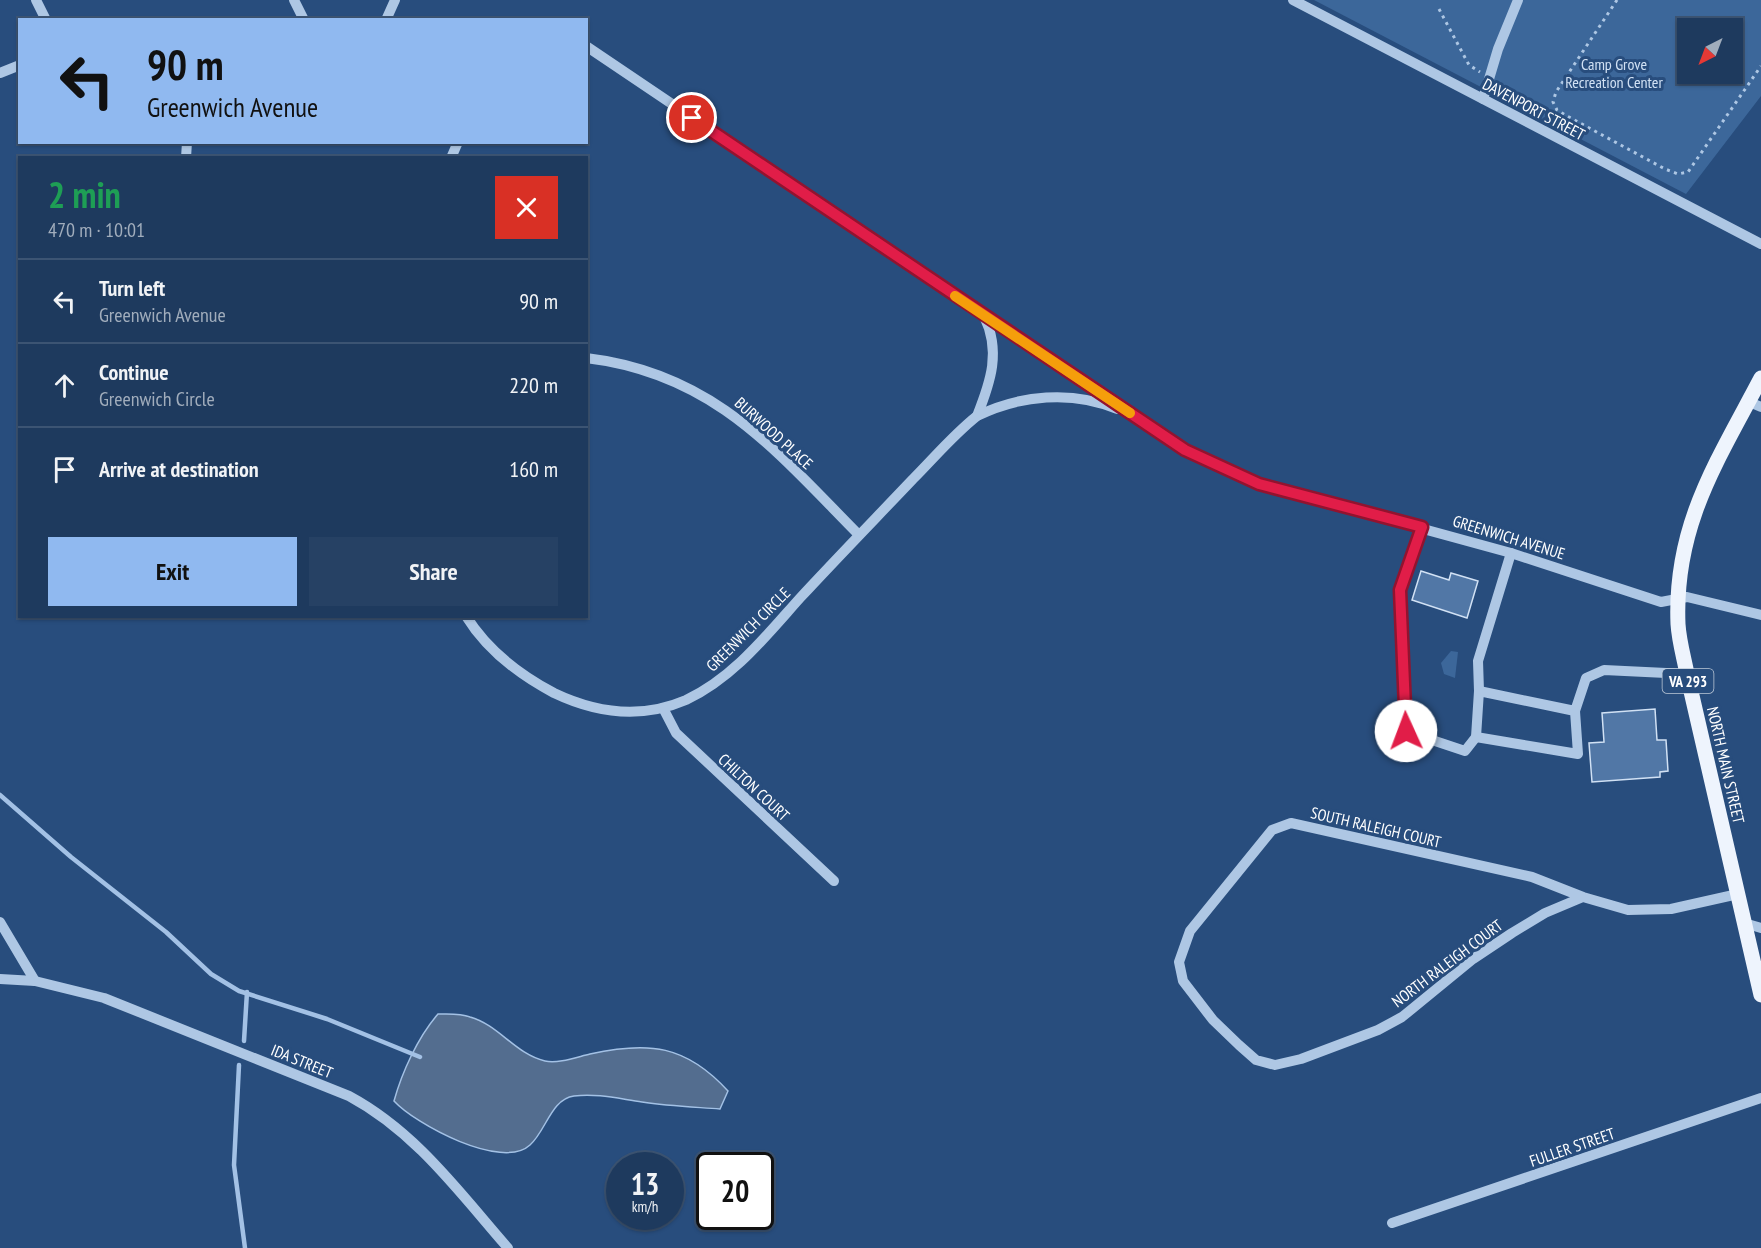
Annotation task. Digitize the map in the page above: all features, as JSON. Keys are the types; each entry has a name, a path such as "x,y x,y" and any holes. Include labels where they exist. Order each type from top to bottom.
{"main road":[{"name":"NORTH MAIN STREET","path":"1761,378 1755,405 1695,506 1681,565 1678,598 1678,627 1687,674 1761,995"}],"street":[{"path":"36,0 45,18"},
{"path":"294,0 303,18"},
{"path":"387,18 395,0"},
{"name":"DAVENPORT STREET","path":"1293,0 1761,244"},
{"path":"1483,99 1518,0"},
{"path":"588,47 984,315"},
{"path":"0,73 18,66"},
{"name":"GREENWICH CIRCLE","path":"468,618 490,646 515,669 567,699 614,711 636,712 663,708 706,689 738,665 858,534 977,416 994,364 991,330 984,315"},
{"name":"GREENWICH AVENUE","path":"984,315 1185,450 1259,484 1511,553 1661,602 1687,597 1761,615"},
{"name":"BURWOOD PLACE","path":"588,358 631,366 663,375 718,404 775,453 858,534"},
{"name":"GREENWICH CIRCLE","path":"977,416 1018,401 1071,397 1105,404 1139,419"},
{"path":"1422,527 1400,590 1406,731 1465,751 1476,737 1479,692 1478,661 1511,553"},
{"path":"1476,737 1578,754 1575,711 1586,678 1605,670 1687,674"},
{"path":"1479,692 1575,711"},
{"name":"CHILTON COURT","path":"663,708 676,733 834,881"},
{"name":"SOUTH RALEIGH COURT","path":"1200,918 1272,830 1291,823 1532,877 1582,897 1628,910 1650,911 1738,894"},
{"name":"NORTH RALEIGH COURT","path":"1200,918 1183,947 1179,962 1183,981 1213,1020 1239,1046 1256,1060 1275,1065 1301,1059 1394,1022 1425,1001 1473,959 1512,933 1545,914 1582,897"},
{"path":"0,922 35,981"},
{"path":"1744,922 1761,928"},
{"name":"IDA STREET","path":"0,979 35,981 71,988 115,1002 349,1096 394,1123 423,1151 508,1248"},
{"name":"FULLER STREET","path":"1392,1223 1761,1098"}],"path":[{"path":"1617,0 1556,92 1553,102 1557,110 1567,116 1665,169 1678,174 1688,172 1761,66"},
{"path":"1438,9 1469,65 1489,78"}],"green space":[{"name":"Camp Grove Recreation Center","path":"1314,0 1761,0 1761,96 1686,194"},
{"path":"1451,651 1458,652 1455,678 1444,674 1441,663"}],"shaded area":[{"path":"438,1014 462,1015 480,1021 525,1052 550,1062 611,1050 649,1048 665,1050 697,1064 728,1091 720,1109 600,1096 574,1096 566,1098 554,1109 530,1145 517,1152 480,1149 439,1132 405,1111 394,1101 401,1078 412,1055"}],"building":[{"path":"1421,571 1449,580 1451,573 1478,581 1467,618 1412,600"},
{"path":"1655,709 1657,740 1666,740 1668,771 1660,772 1660,777 1592,782 1589,743 1604,742 1602,713"}],"waterway":[{"path":"0,795 71,857 166,932 211,974 239,991 327,1019 420,1057"},
{"path":"244,1041 247,992"},
{"path":"239,1065 234,1165 245,1248"}],"slow traffic":[{"path":"955,296 1130,413"}],"route":[{"path":"692,118 1185,450 1220,469 1299,497 1422,527 1400,590 1406,731"}]}
